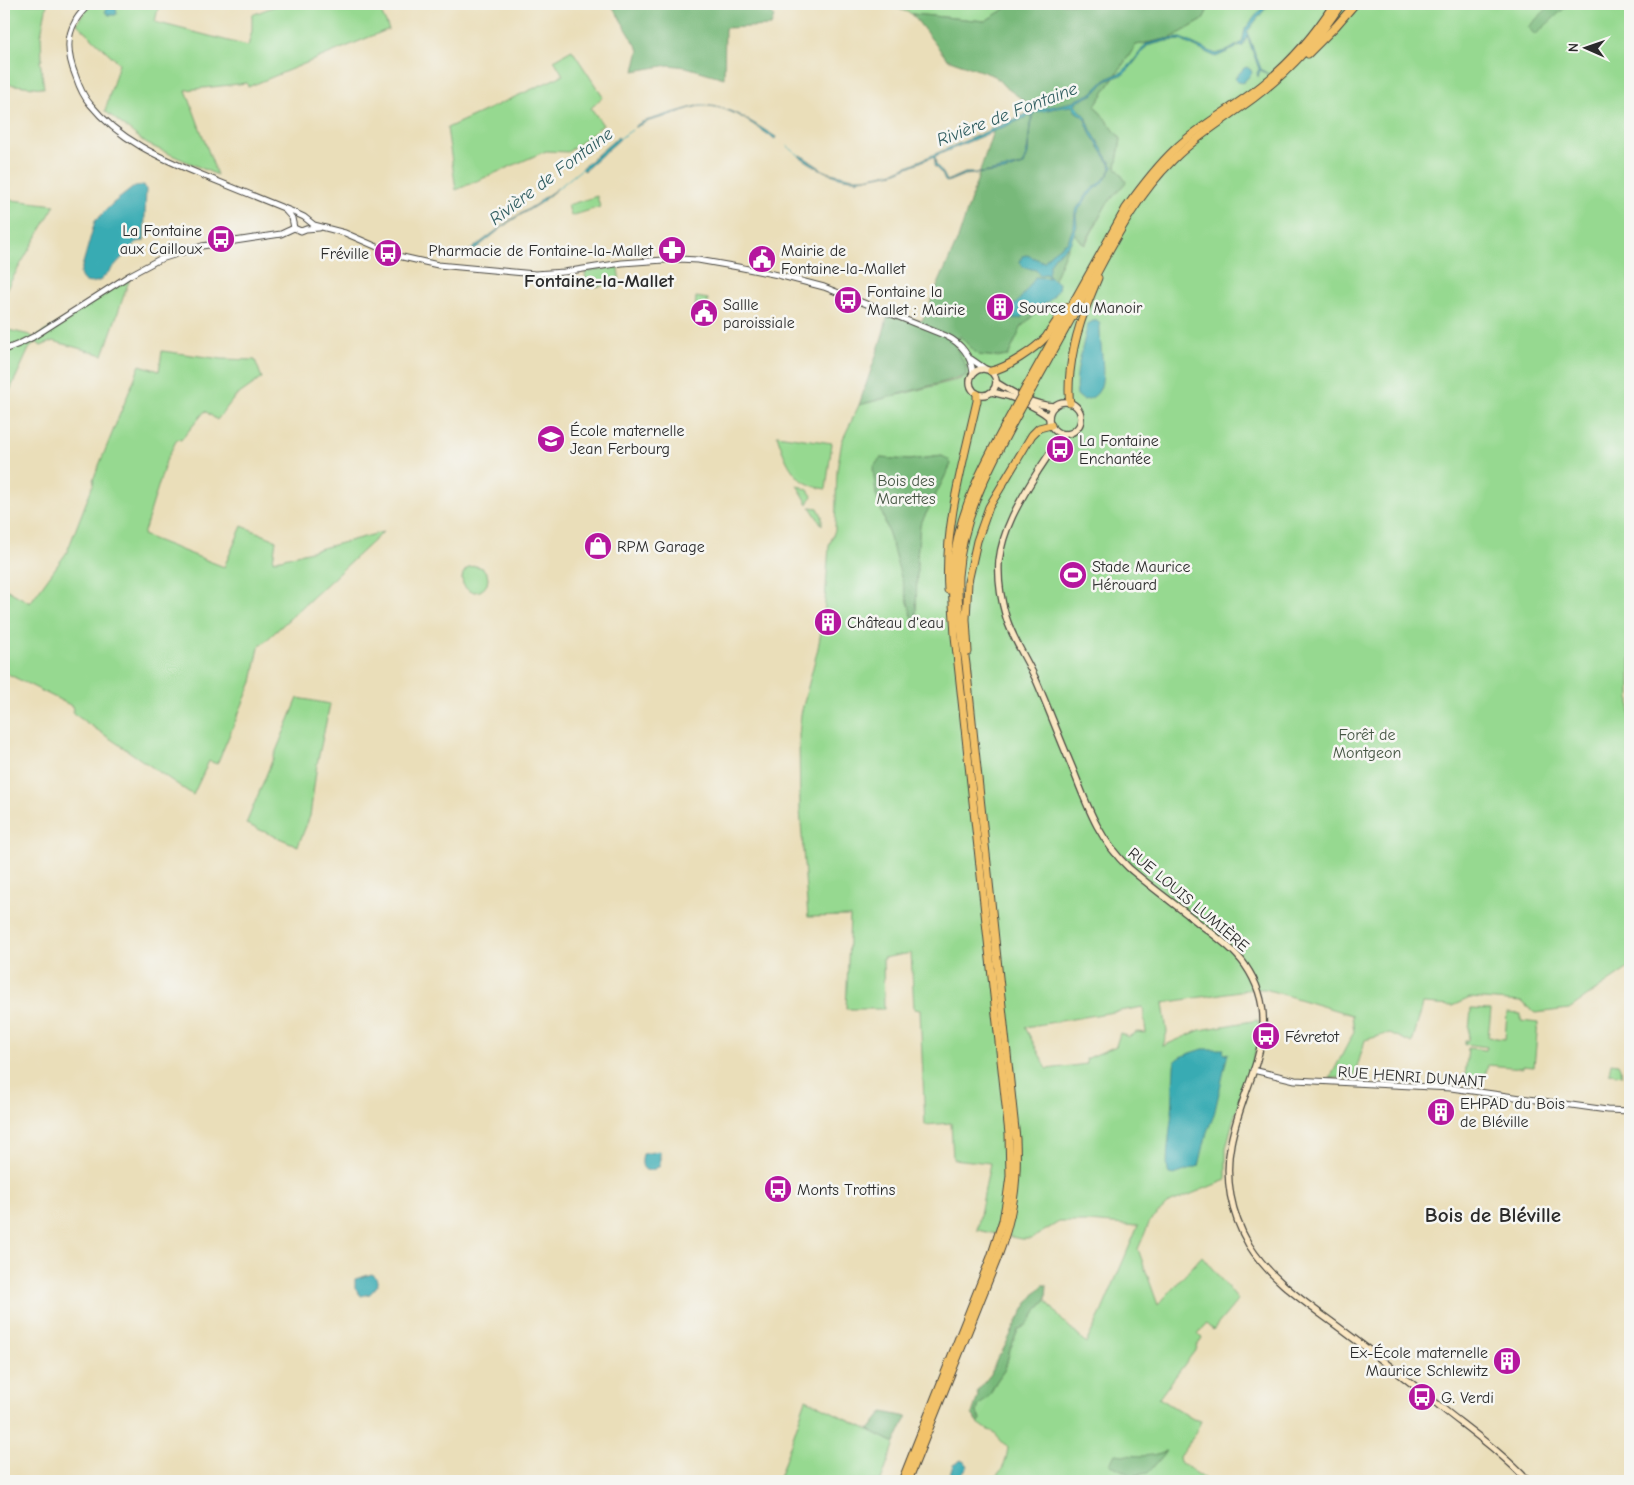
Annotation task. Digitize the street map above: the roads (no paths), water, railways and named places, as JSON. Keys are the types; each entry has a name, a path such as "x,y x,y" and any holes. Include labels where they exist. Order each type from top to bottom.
{"highway":[{"path":"1029,388 1099,256 1126,208 1145,181 1175,148 1262,85 1301,47 1334,4"},
{"path":"1256,97 1304,53 1341,4"},
{"path":"902,1481 994,1248 1003,1220 1010,1176 1009,1134 952,590 958,536 973,485 1140,198 1173,159 1292,70 1355,4"},
{"path":"1070,403 1069,377 1075,338 1110,248"},
{"path":"988,370 998,370 1013,362 1044,338 1099,256"},
{"path":"962,694 950,620 947,566 949,536 977,394"},
{"path":"908,1481 1007,1233 1015,1188 1017,1160 1015,1131 960,620 958,577 966,532 978,494 1016,411"},
{"path":"974,742 966,619 968,582 977,541 989,507 1032,435 1040,428 1051,424"}],"main road":[{"path":"980,368 988,370 994,374 997,383 1040,404 1054,406 1062,402 1070,403 1080,412 1081,422 1075,431 1065,434 1051,424 1042,411 1005,395 992,392 985,395 977,394 972,389 970,383 971,376 980,368"},
{"path":"992,392 997,383"},
{"path":"1054,406 1051,424 1055,445"},
{"name":"RUE LOUIS LUMIÈRE","path":"1065,434 1055,445 1014,511 1003,544 999,561 1000,585 1007,620 1036,680 1092,816 1108,846 1140,878 1236,953 1252,976 1259,993 1264,1021 1263,1039 1233,1134 1228,1165 1233,1207 1242,1232 1264,1265 1287,1288 1434,1400 1503,1457 1528,1481"}],"street":[{"path":"89,4 75,21 68,46 70,59 78,82 88,103 104,120 128,139 165,160 280,206 304,217 314,225 359,238 398,256 438,265 521,274 548,274 622,263 678,259 709,262 766,272 824,287 946,336 958,342 969,357 978,365 988,370"},
{"path":"280,206 290,215 294,228"},
{"path":"293,221 296,217 300,216"},
{"path":"306,229 308,221"},
{"path":"294,228 299,231 306,229 332,230"},
{"path":"4,350 33,337 130,275 158,260 202,246 281,234 294,228"},
{"path":"969,357 973,373"},
{"name":"RUE HENRI DUNANT","path":"1253,1070 1295,1080 1443,1087 1570,1105 1630,1111"}],"water":[{"path":"109,4 118,4 116,7 117,14 109,15 105,12"},
{"path":"1265,4 1269,4 1247,32 1261,69 1268,74 1260,70 1258,77 1259,69 1247,36 1243,46 1238,47 1242,43 1245,29"},
{"path":"1181,38 1216,54 1237,45 1236,48 1216,57 1180,40 1166,41 1147,46 1124,74 1106,81 1094,94 1077,102 1075,105 1086,116 1091,130 1113,167 1105,180 1088,196 1076,214 1077,226 1070,244 1055,256 1050,265 1048,274 1050,278 1059,283 1058,290 1045,304 1029,309 1022,318 1005,317 1001,310 997,308 999,304 1014,305 1035,277 1049,278 1046,274 1040,275 1036,270 1023,267 1020,262 1022,256 1027,255 1044,262 1051,253 1068,241 1074,225 1075,211 1088,193 1106,177 1111,169 1110,164 1091,135 1084,117 1076,112 1072,106 1034,113 1031,122 1032,115 935,156 936,165 947,181 965,173 982,173 1022,165 1025,159 1030,131 1028,154 1024,165 1004,171 964,175 947,182 934,166 935,159 932,157 894,173 856,181 858,179 842,178 826,172 853,178 865,178 894,172 1035,110 1073,102 1092,93 1106,79 1122,72 1132,63 1146,44 1166,39"},
{"path":"1247,67 1252,73 1243,83 1238,82 1235,78"},
{"path":"700,105 711,106 693,108 646,122 635,128 635,126 642,122"},
{"path":"721,108 730,111 749,120 776,137 775,139 749,122"},
{"path":"618,137 620,139 584,171 582,168"},
{"path":"801,155 825,172 799,156"},
{"path":"144,185 146,189 144,241 137,242 101,280 91,283 86,282 81,278 80,274 95,221 112,204 135,186"},
{"path":"558,188 540,203 509,222 468,255 460,252 468,252 509,221"},
{"path":"1098,321 1100,325 1103,370 1101,386 1092,398 1083,400 1077,395 1076,379 1088,324"},
{"path":"1203,1049 1224,1049 1223,1052 1225,1054 1228,1053 1214,1115 1207,1132 1199,1166 1174,1175 1169,1174 1167,1154 1175,1062 1184,1056"},
{"path":"660,1152 660,1166 651,1170 645,1169 642,1164 643,1154"},
{"path":"372,1274 376,1277 378,1285 370,1294 361,1296 355,1288 355,1279"},
{"path":"961,1460 968,1466 956,1481 948,1481 953,1465"}],"waterway":[{"name":"Rivière de Fontaine","path":"1035,112 1046,110"},
{"name":"Rivière de Fontaine","path":"619,139 632,130"},
{"name":"Rivière de Fontaine","path":"787,146 800,156"},
{"name":"Rivière de Fontaine","path":"557,189 583,168"}],"place":[{"name":"La Fontaine aux Cailloux","path":"221,239"},
{"name":"Pharmacie de Fontaine-la-Mallet","path":"672,250"},
{"name":"Fréville","path":"388,253"},
{"name":"Mairie de Fontaine-la-Mallet","path":"762,259"},
{"name":"Fontaine la Mallet : Mairie","path":"848,300"},
{"name":"Source du Manoir","path":"1000,307"},
{"name":"Sallle paroissiale","path":"704,313"},
{"name":"École maternelle Jean Ferbourg","path":"551,439"},
{"name":"La Fontaine Enchantée","path":"1060,449"},
{"name":"RPM Garage","path":"598,546"},
{"name":"Stade Maurice Hérouard","path":"1073,575"},
{"name":"Château d'eau","path":"828,622"},
{"name":"Févretot","path":"1266,1036"},
{"name":"EHPAD du Bois de Bléville","path":"1441,1112"},
{"name":"Monts Trottins","path":"778,1189"},
{"name":"Ex-École maternelle Maurice Schlewitz","path":"1507,1361"},
{"name":"G. Verdi","path":"1422,1397"}],"district":[{"name":"Fontaine-la-Mallet","path":"599,280"},
{"name":"Bois de Bléville","path":"1493,1215"}],"park label":[{"name":"Bois des Marettes","path":"906,489"},
{"name":"Forêt de Montgeon","path":"1367,743"}]}
